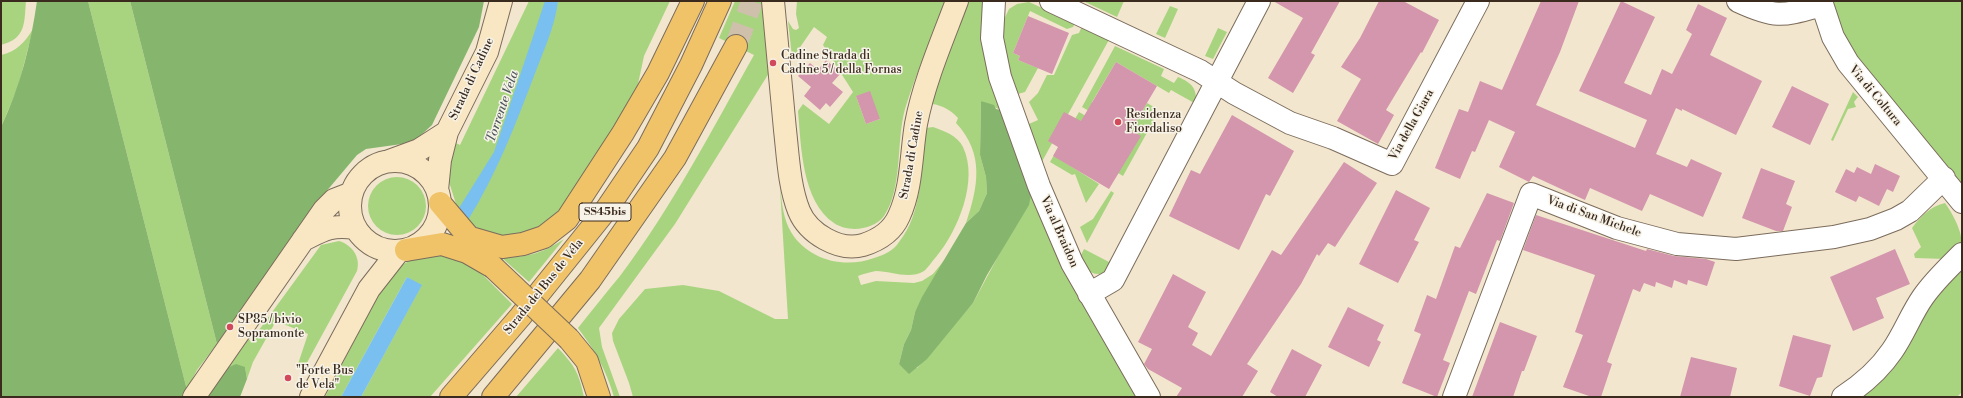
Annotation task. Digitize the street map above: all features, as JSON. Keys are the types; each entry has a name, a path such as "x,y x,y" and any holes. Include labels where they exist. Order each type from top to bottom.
{"highway":[{"path":"471,238 502,247 523,244 544,237 567,219 623,133 658,72 692,1"},
{"name":"Strada del Bus de Véla","path":"451,397 515,323 606,210 648,148 691,65 720,1"},
{"name":"SS45bis","path":"492,397 594,274 675,158 736,46"},
{"path":"438,197 493,267 569,340 587,361 599,397"},
{"path":"402,251 442,244 467,252 493,267"}],"street":[{"name":"Strada di Cadine","path":"438,197 440,160 447,132 487,52 501,1"},
{"name":"Strada di Cadine","path":"773,1 791,179 799,212 815,233 825,239 842,246 858,246 877,241 889,232 899,218 905,200 919,112 936,57 957,1"},
{"name":"Via al Braidon","path":"994,1 991,27 995,55 1004,92 1039,186 1072,263 1149,397"},
{"name":"Via al Braidon","path":"995,55 997,23 1001,12 1008,1"},
{"name":"Via della Giara","path":"1051,1 1179,61 1290,124 1333,138 1392,164 1478,1"},
{"path":"1089,294 1113,280 1259,1"},
{"name":"Via di Coltura","path":"1738,1 1775,15 1784,15 1822,3 1833,37 1848,63 1944,178"},
{"name":"Strada di Cadine","path":"388,162 419,150 447,132"},
{"path":"303,240 326,228 337,226 361,234 375,247 392,252 402,251 416,246 427,238 434,228 439,216 438,197 430,179 422,170 411,164 400,161 379,164 363,174 352,193 350,204 351,217 361,234 370,261 369,288"},
{"path":"1944,178 1962,202"},
{"name":"Via di San Michele","path":"1454,397 1531,194 1617,228 1676,244 1736,250 1834,237 1870,229 1896,219 1910,211 1944,178"},
{"path":"194,397 324,210 334,200 352,193"},
{"path":"311,397 369,288 402,251"},
{"path":"1843,397 1868,379 1879,368 1893,350 1922,298 1936,279 1962,254"}],"green space":[{"path":"1,1 26,1 24,22 20,34 16,38 1,45"},
{"path":"37,1 88,1 187,390 182,397 1,397 1,127 14,96 24,65 32,33"},
{"path":"88,1 130,1 217,344 197,370 187,390"},
{"path":"130,1 484,1 479,27 432,125 419,137 409,143 366,149 357,155 325,193 217,344"},
{"path":"529,1 670,1 644,56 638,84 617,122 553,222 513,239 480,230 473,226 456,204 448,174 454,142 460,145"},
{"path":"735,1 762,1 769,73 675,224 599,328 602,347 620,397 614,397 599,361 578,328 620,276 657,223 691,168 754,55 719,38"},
{"path":"797,1 946,1 919,68 905,109 902,122 897,178 890,205 880,221 867,227 853,229 834,223 823,214 815,202 809,188 802,156 798,111 803,104 829,124 853,92 823,45 827,37 814,27 792,57 788,21 793,29 796,30 799,28 796,14","holes":["856,96 880,119 866,124"]},
{"path":"966,1 988,1 1001,110 981,101 980,155 986,177 987,193 979,211 966,223 974,197 976,184 975,159 965,135 956,123 958,118 946,109 932,104 939,78"},
{"path":"1083,1 1124,1 1117,17"},
{"path":"1832,1 1962,1 1962,185 1847,44 1838,25"},
{"path":"1029,2 1075,23 1073,27 1067,29 1030,11 1013,53 1020,56 1018,60 1038,68 1025,92 1011,96 1001,26 1009,9 1017,4"},
{"path":"1170,6 1178,9 1165,38 1156,34"},
{"path":"1082,26 1110,38 1039,167 1022,127 1038,120 1029,102 1038,93 1047,75 1054,75 1072,35 1079,33"},
{"path":"1218,28 1227,32 1213,59 1205,56"},
{"path":"33,29 18,87 1,127 1,55 11,52 20,46"},
{"path":"1115,46 1164,69 1161,76 1174,83 1178,77 1190,84 1196,94 1196,104 1171,90 1169,93 1116,62 1092,102 1103,119 1082,107"},
{"path":"1853,92 1858,97 1854,102 1856,107 1848,109 1833,141 1831,140"},
{"path":"981,101 994,105 996,109 1001,110 1031,195 1029,205 987,275 973,303 927,359 909,374 899,364 904,344 911,330 915,312 922,297 966,223 979,211 987,193 986,177 980,155"},
{"path":"1147,103 1154,107 1149,116 1154,120 1123,176 1108,167"},
{"path":"1079,112 1100,124 1058,158 1099,184 1086,203 1075,174 1072,175 1050,162"},
{"path":"933,127 950,134 957,139 963,147 967,160 969,174 964,205 952,233 944,246 924,271 918,274 906,275 876,271 858,276 861,285 876,281 914,283 922,281 933,274 946,258 915,312 911,330 904,344 899,364 917,368 973,303 1031,195 1142,397 633,397 613,341 612,333 619,319 645,289 683,285 719,291 775,319 788,319 780,188 783,210 788,227 798,242 807,249 828,260 839,262 851,263 881,256 897,245 907,230 913,217 920,188 926,128"},
{"path":"391,177 403,177 418,185 426,200 426,212 418,227 403,235 391,235 376,227 368,212 368,200 376,185"},
{"path":"1111,191 1114,193 1087,243 1080,227 1093,219"},
{"path":"1945,203 1958,227 1961,242 1946,259 1915,258 1914,254 1921,247 1912,228 1927,212 1935,206"},
{"path":"564,239 529,282 502,258 520,257 542,251"},
{"path":"339,241 348,245 354,252 358,261 357,271 303,370 298,364 308,334 276,321 253,362 247,379 245,367 227,368 247,338 251,341 321,245"},
{"path":"1084,249 1109,262 1117,249 1120,250 1105,273 1096,274 1089,271 1079,259"},
{"path":"445,254 476,268 512,304 430,397 361,397 421,286 407,277 341,397 325,397 386,280 405,263 427,256"},
{"path":"1962,264 1962,392 1957,397 1854,397 1919,313"},
{"path":"558,348 576,370 584,397 516,397"},
{"path":"236,364 245,367 247,379 240,397 208,397 227,368"}],"water":[{"path":"545,1 558,1 548,39 520,113 504,150 487,186 468,220 459,208 494,152"},
{"path":"407,277 422,285 361,397 341,397"}],"building":[{"path":"1273,1 1340,1 1311,53 1315,55 1293,93 1268,78 1303,18"},
{"path":"1379,1 1403,1 1439,20 1422,53 1421,52 1386,110 1394,115 1378,144 1337,121 1361,79 1341,67 1360,38"},
{"path":"1541,1 1579,1 1560,52 1536,105 1635,148 1647,120 1579,91 1621,1 1655,17 1624,83 1651,95 1662,69 1672,74 1692,34 1686,30 1698,4 1727,18 1710,55 1762,81 1736,135 1682,109 1682,111 1676,108 1656,154 1687,167 1691,159 1722,173 1703,217 1650,194 1642,211 1590,188 1585,200 1533,176 1529,182 1499,167 1515,132 1489,120 1475,152 1472,151 1460,179 1435,168 1459,109 1468,112 1480,81 1502,90"},
{"path":"1028,16 1069,33 1052,74 1018,60 1020,56 1013,53"},
{"path":"826,60 841,73 832,83 843,92 830,107 826,103 820,110 804,96 811,87 798,76 810,63 818,70"},
{"name":"Residenza Fiordaliso","path":"1116,62 1157,86 1131,130 1141,136 1109,189 1053,156 1058,147 1048,141 1064,112 1081,121"},
{"path":"1792,86 1829,104 1810,145 1772,127"},
{"path":"870,91 880,119 866,124 856,96"},
{"path":"1232,115 1294,151 1270,196 1266,194 1239,250 1169,216 1191,170 1200,174"},
{"path":"1344,162 1377,183 1335,247 1328,243 1319,256 1317,254 1301,284 1247,364 1258,371 1242,397 1176,397 1182,388 1148,369 1144,364 1152,349 1138,342 1173,274 1206,292 1188,327 1198,333 1192,345 1211,356 1272,250 1281,255"},
{"path":"1875,164 1900,176 1893,192 1887,189 1879,206 1859,196 1856,202 1835,192 1846,169 1854,173 1857,167 1871,174"},
{"path":"1761,168 1795,181 1786,204 1792,207 1783,231 1776,231 1742,218"},
{"path":"1396,190 1430,208 1414,240 1419,242 1398,283 1359,264"},
{"path":"1487,193 1514,203 1500,241 1497,240 1476,294 1469,291 1443,360 1450,363 1437,397 1402,383 1421,334 1414,331 1427,295 1436,299 1455,246 1460,248"},
{"path":"1536,215 1646,251 1647,249 1674,256 1706,259 1715,262 1707,286 1688,280 1687,285 1674,280 1672,288 1656,282 1655,287 1644,283 1640,292 1633,289 1607,362 1612,364 1601,397 1592,397 1563,387 1583,335 1575,332 1595,275 1523,250"},
{"path":"1895,249 1910,284 1876,298 1884,318 1853,331 1830,277"},
{"path":"1348,307 1384,325 1377,340 1381,342 1369,367 1328,347"},
{"path":"1500,322 1537,336 1524,371 1522,371 1513,397 1472,397"},
{"path":"1793,335 1831,345 1822,377 1817,378 1810,396 1779,386"},
{"path":"1292,349 1322,365 1305,397 1278,397 1270,392"},
{"path":"1691,357 1737,368 1730,397 1680,397"}],"tunnel":[{"path":"736,46 752,1"}],"place":[{"name":"Cadine Strada di Cadine 5 / della Fornas","path":"773,63"},
{"name":"Residenza Fiordaliso","path":"1118,122"},
{"name":"SP85 / bivio Sopramonte","path":"230,327"},
{"name":"\"Forte Bus de Vela\"","path":"288,378"}],"water label":[{"name":"Torrente Vela","path":"503,107"}]}
